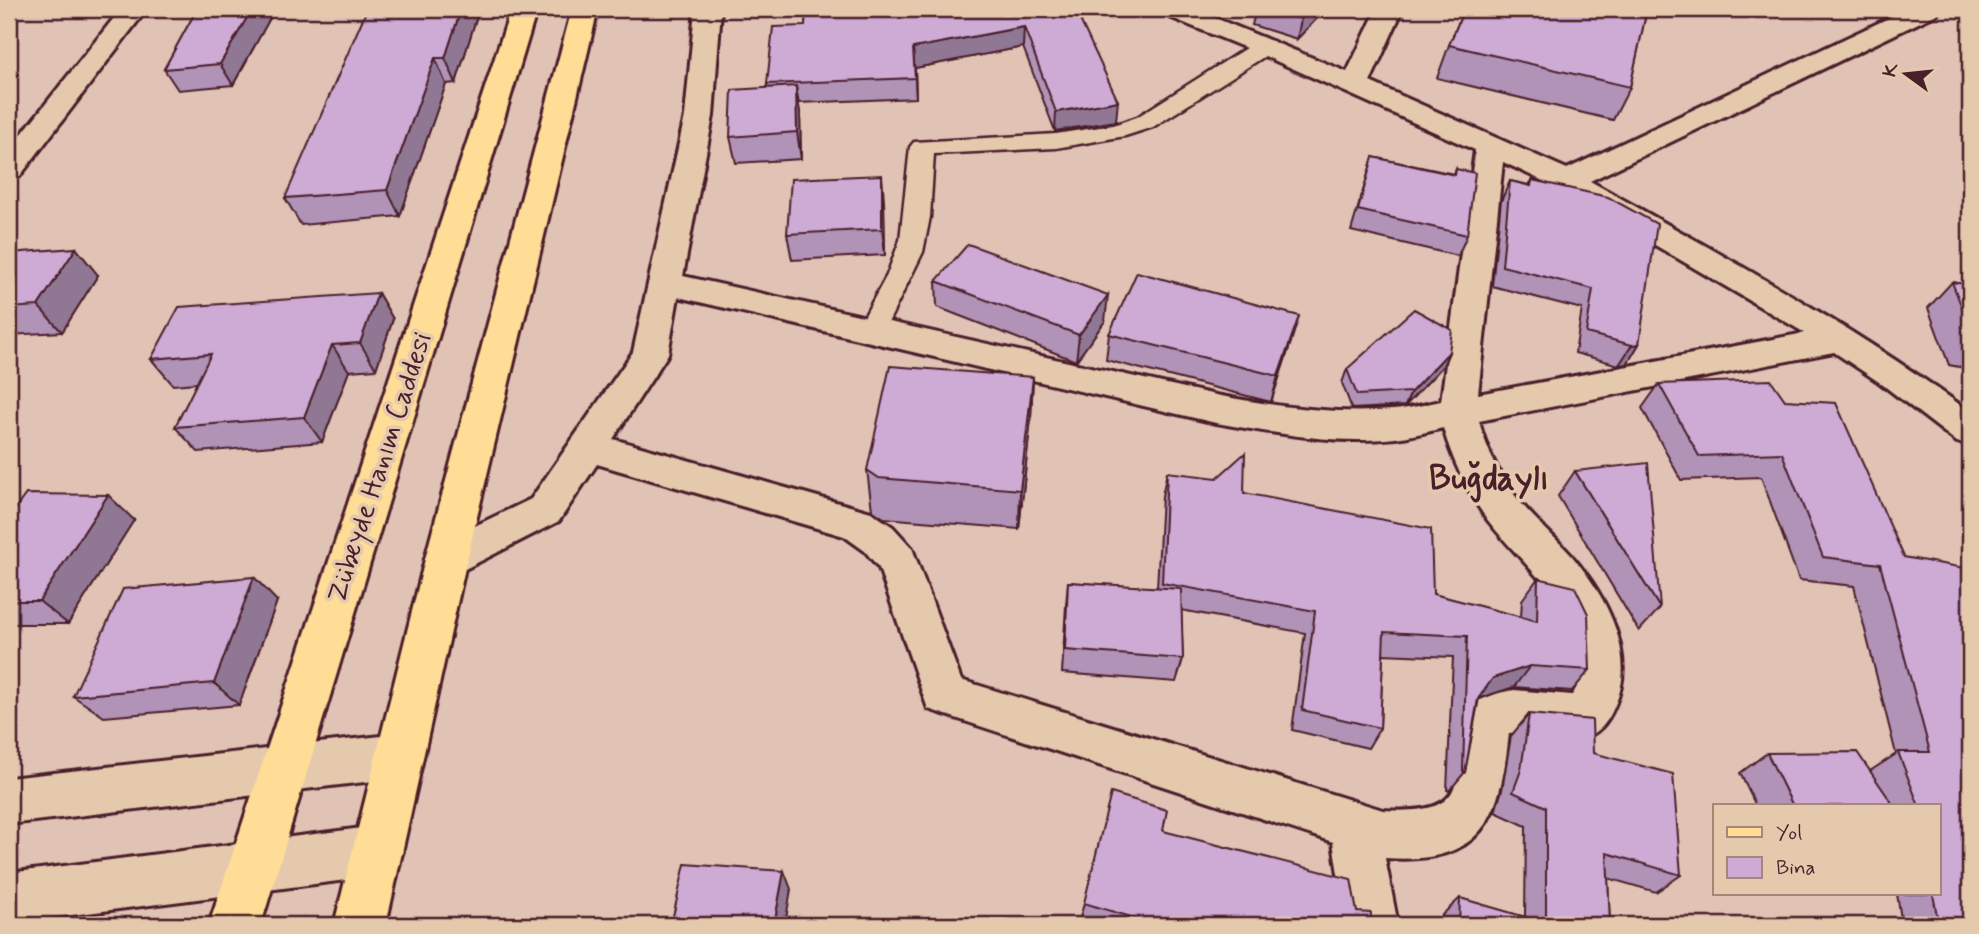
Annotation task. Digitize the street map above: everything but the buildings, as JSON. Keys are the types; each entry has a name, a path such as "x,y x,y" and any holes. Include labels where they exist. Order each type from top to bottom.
{"main road":[{"name":"Zübeyde Hanım Caddesi","path":"235,925 282,769 524,9"},
{"path":"360,925 446,559 585,9"}],"street":[{"path":"9,170 134,9"},
{"path":"446,559 545,510 650,354 699,116 708,9"},
{"path":"1171,9 1265,46 1567,180 1839,339 1892,373 1970,432"},
{"path":"1354,86 1390,9"},
{"path":"1567,180 1928,9"},
{"path":"589,447 857,523 879,539 897,560 944,695 1383,834 1411,836 1437,831 1459,819 1474,802 1487,726 1492,718 1499,713 1513,711 1582,718 1592,707 1604,680 1598,647 1574,591 1558,569 1498,503 1465,442 1458,413 1490,144"},
{"path":"665,283 1282,421 1345,425 1394,424 1458,413 1839,339"},
{"path":"9,801 400,755"},
{"path":"1354,824 1372,925"},
{"path":"9,898 377,851"}],"lane":[{"path":"872,330 896,284 913,241 918,211 922,146 1056,141 1117,131 1145,122 1265,46"}],"district":[{"name":"Buğdaylı","path":"1489,477"}]}
